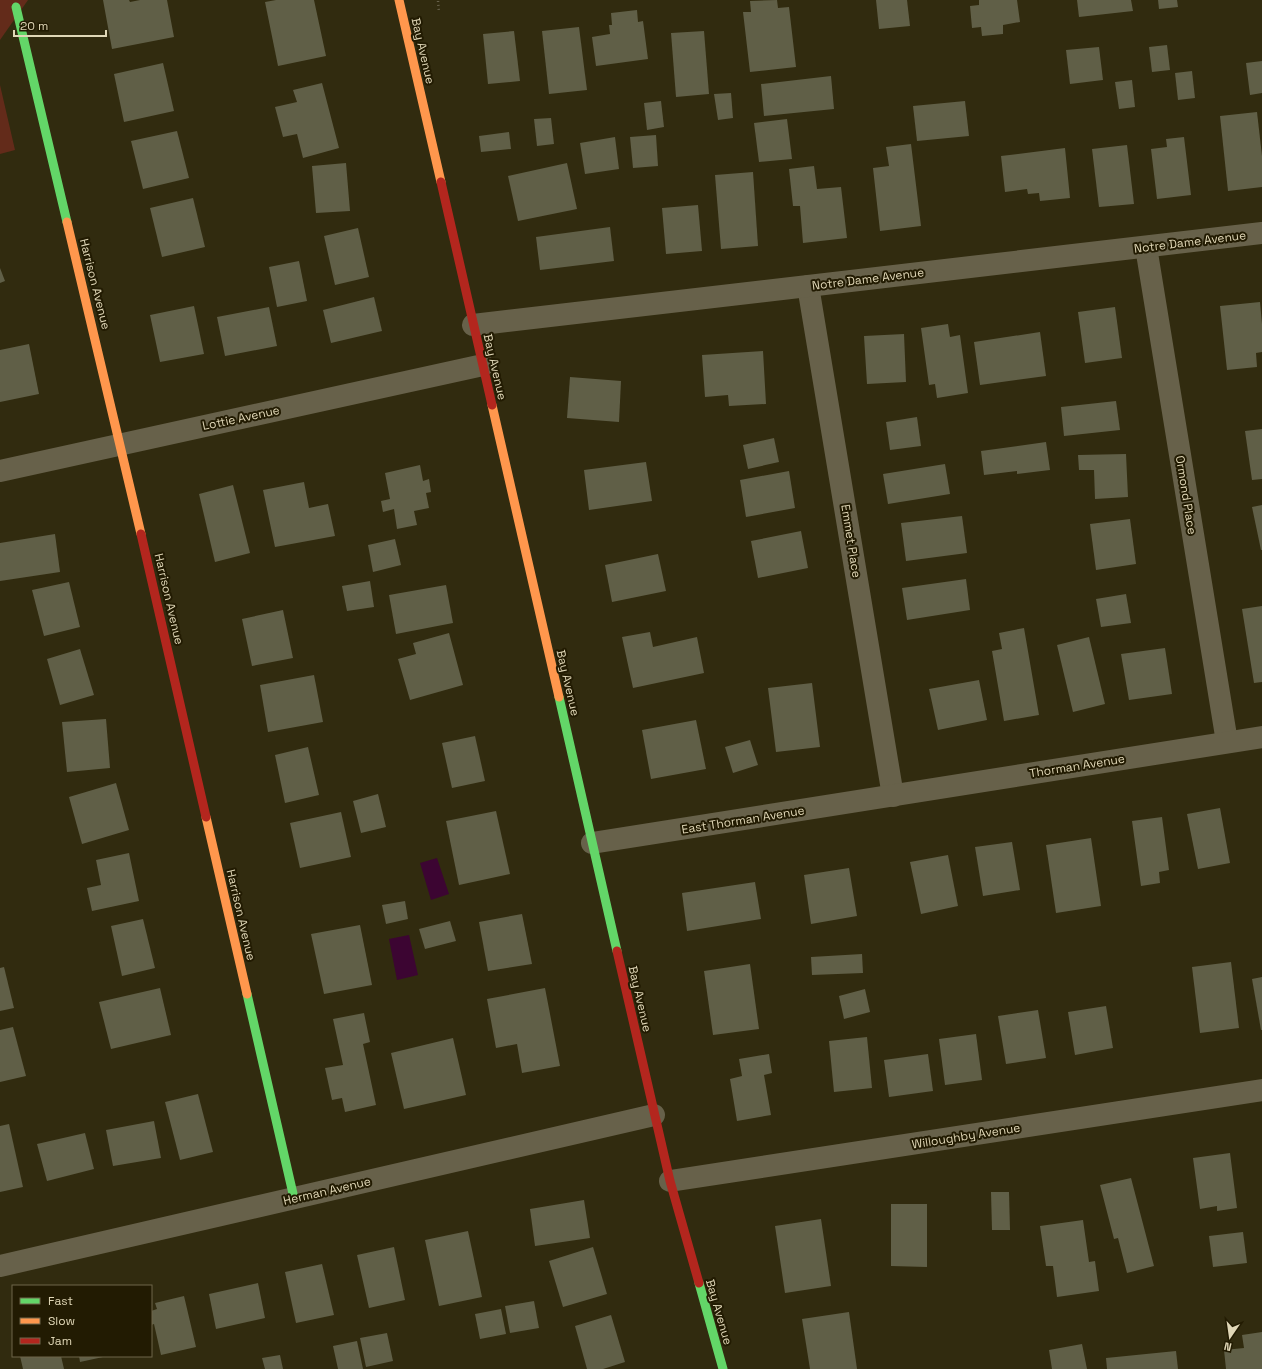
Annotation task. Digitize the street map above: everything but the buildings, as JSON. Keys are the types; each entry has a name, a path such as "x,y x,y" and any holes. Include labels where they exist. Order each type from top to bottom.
{"street":[{"name":"Bay Avenue","path":"399,0 654,1115 670,1182 723,1369"},
{"name":"Harrison Avenue","path":"16,7 121,445 294,1198"},
{"name":"Notre Dame Avenue","path":"474,326 1262,233"},
{"name":"Ormond Place","path":"1146,247 1227,742"},
{"name":"Emmet Place","path":"808,286 893,796"},
{"name":"Lottie Avenue","path":"0,471 483,365"},
{"name":"Thorman Avenue","path":"893,796 1262,737"},
{"name":"East Thorman Avenue","path":"592,843 893,796"},
{"name":"Willoughby Avenue","path":"670,1182 1262,1090"},
{"name":"Herman Avenue","path":"0,1266 654,1115"}],"path":[{"path":"438,1 439,12"}],"shaded area":[{"path":"0,0 28,0 0,40"},
{"path":"0,85 15,150 0,154"},
{"path":"437,858 449,894 431,900 420,863"},
{"path":"409,935 418,975 397,980 389,939"}],"traffic: fast":[{"path":"16,7 67,222"},
{"path":"559,697 617,951"},
{"path":"247,994 294,1198"},
{"path":"699,1283 723,1369"}],"traffic: slow":[{"path":"399,0 441,182"},
{"path":"67,222 141,534"},
{"path":"492,405 559,697"},
{"path":"206,817 247,994"}],"traffic: jam":[{"path":"441,182 492,405"},
{"path":"141,534 206,817"},
{"path":"617,951 670,1181 699,1283"}]}
